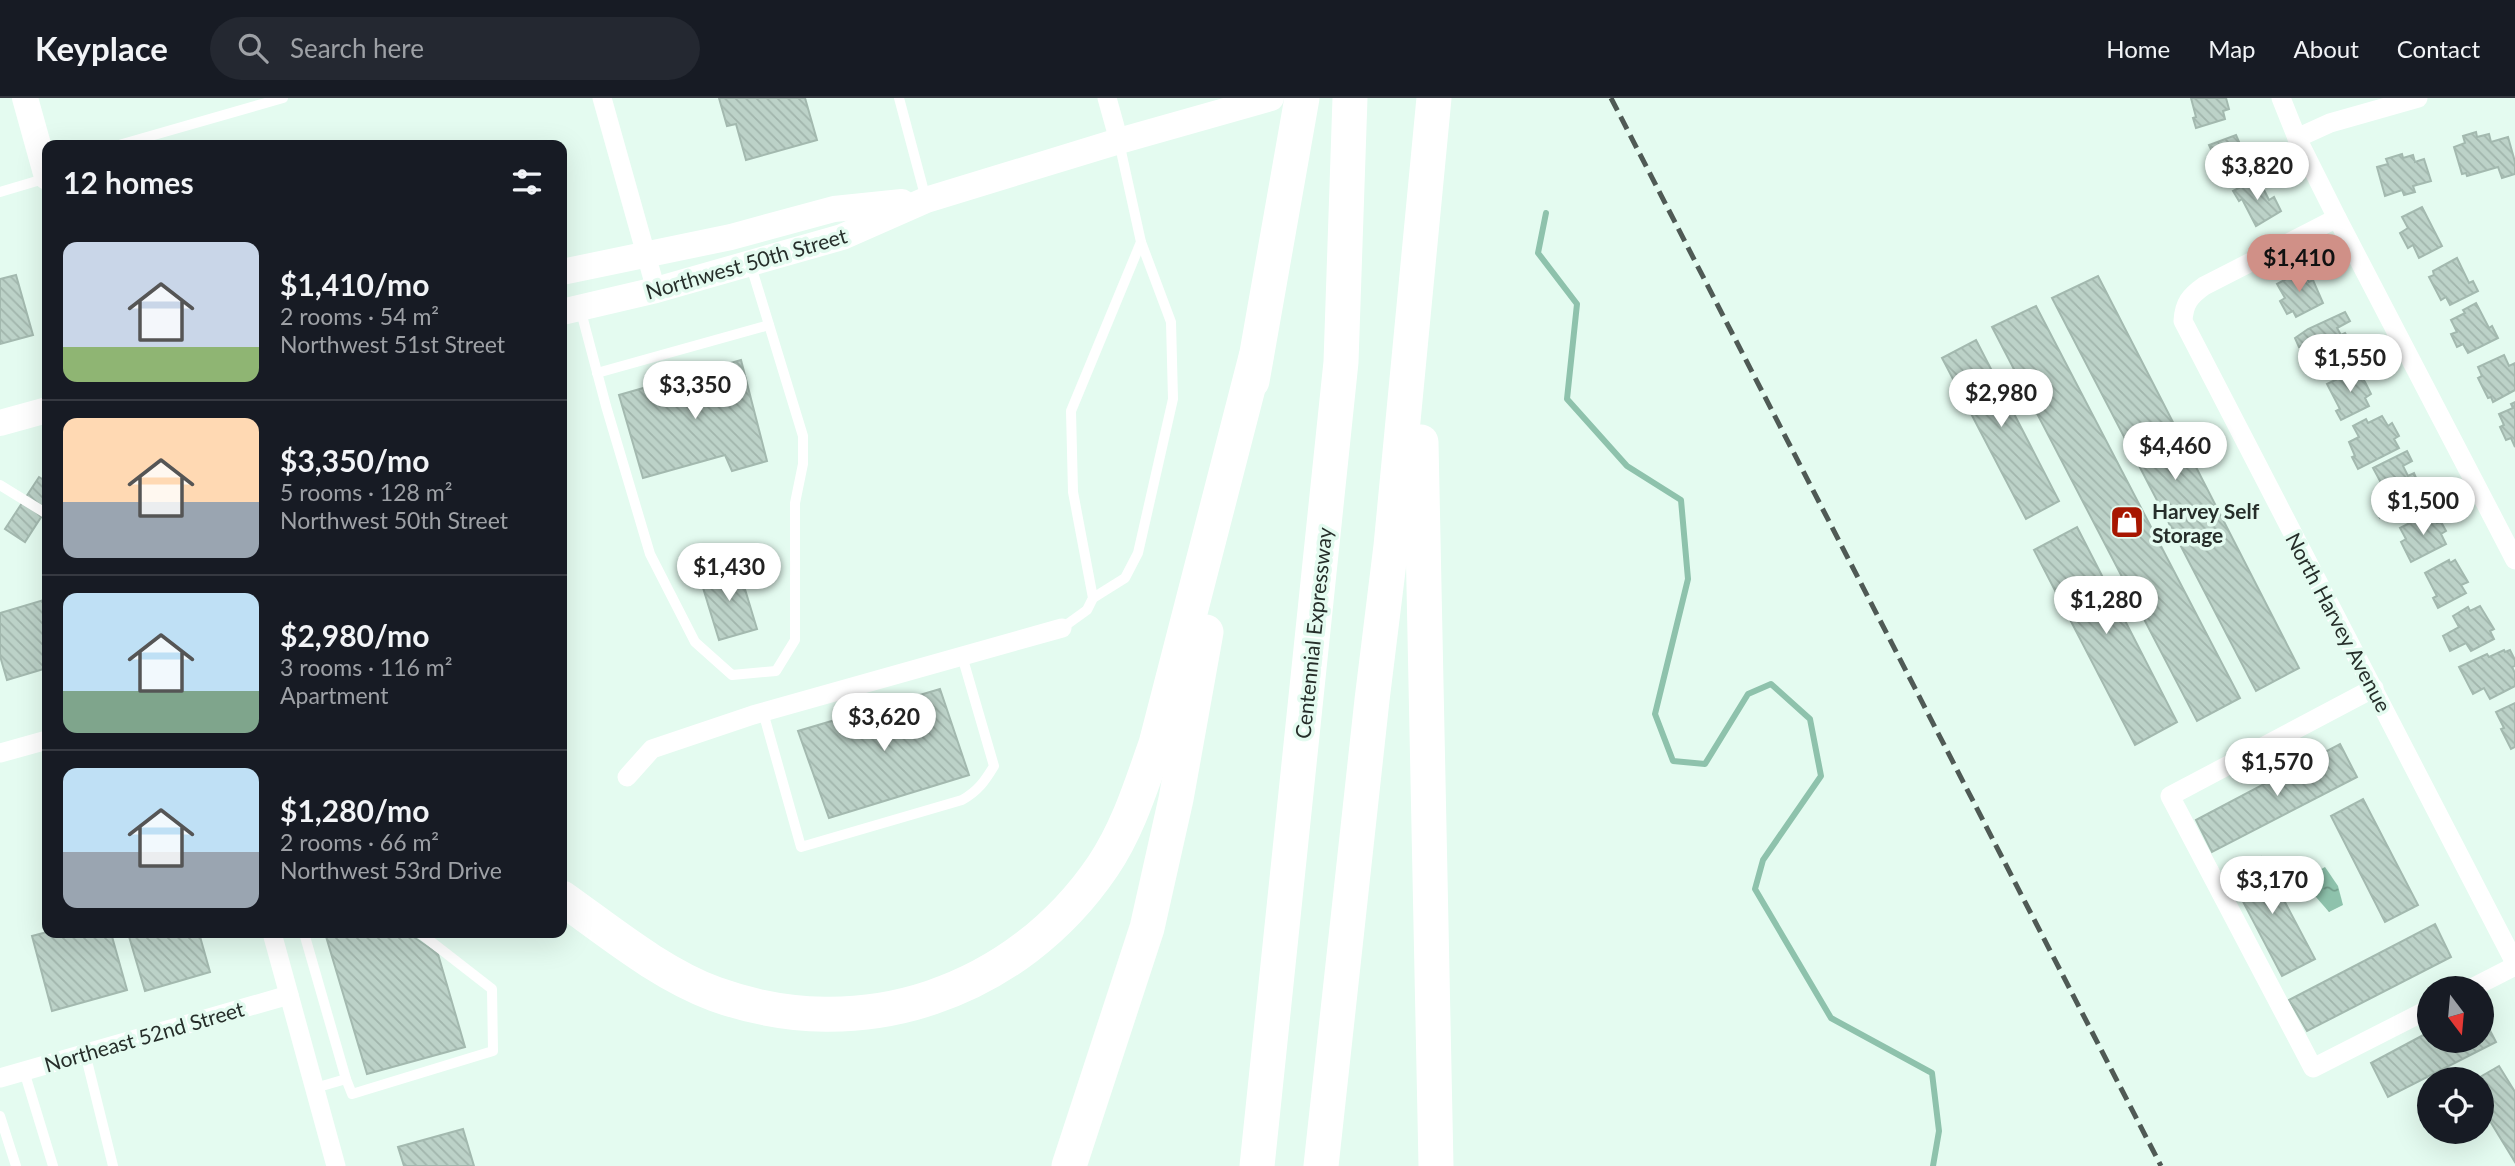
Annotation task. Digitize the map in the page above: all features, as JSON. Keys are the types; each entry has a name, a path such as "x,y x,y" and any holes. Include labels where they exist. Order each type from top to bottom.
{"highway":[{"path":"1069,1166 1149,915 1176,799 1302,98"},
{"name":"Centennial Expressway","path":"1257,1166 1341,362 1350,98"},
{"path":"1321,1166 1391,546 1434,98"},
{"path":"1417,290 1436,1166"},
{"path":"567,902 640,953 686,980 740,1002 789,1012 866,1012 933,998 983,977 1038,940 1069,911 1104,864 1135,801 1156,744 1256,357"},
{"path":"1327,1166 1328,1112"}],"main road":[{"path":"25,98 42,155"},
{"name":"Northwest 50th Street","path":"571,310 656,290 842,237 926,200 1271,98"},
{"name":"Northwest 50th Street","path":"567,271 731,237 834,209 926,200"},
{"path":"0,423 42,411"}],"street":[{"path":"602,98 656,290"},
{"path":"1107,98 1119,141"},
{"path":"2281,98 2297,138 2337,218 2515,561"},
{"path":"2297,138 2330,123 2418,98"},
{"name":"North Harvey Avenue","path":"2337,218 2204,286 2191,296 2184,307 2183,321 2515,964"},
{"path":"627,777 652,750 763,712 1062,628"},
{"path":"2374,688 2170,796 2313,1068 2417,1015"},
{"path":"0,753 42,741"},
{"path":"273,938 336,1166"},
{"path":"2493,976 2515,964"},
{"name":"Northeast 52nd Street","path":"0,1078 289,995"}],"lane":[{"path":"136,140 283,98"},
{"path":"899,98 926,200"},
{"path":"1062,628 1087,610 1093,598 1125,578 1138,553 1173,399 1171,322 1141,242 1119,141"},
{"path":"0,192 42,174"},
{"path":"1093,598 1073,492 1071,411 1141,242"},
{"path":"571,310 597,373 650,554 695,642 732,675 776,671 795,640 795,503 803,464 803,436 751,264"},
{"path":"597,373 769,325"},
{"path":"0,485 42,511"},
{"path":"763,712 801,847 962,800 976,792 994,766 962,656"},
{"path":"305,938 352,1094 493,1051 492,989 426,938"},
{"path":"85,1053 113,1166"},
{"path":"24,1071 53,1166"},
{"path":"315,1088 346,1079"},
{"path":"0,1116 16,1166"}],"water":[{"path":"2325,867 2338,886 2343,905 2329,912 2316,897 2308,876"}],"building":[{"path":"719,98 805,98 817,140 746,160 736,124 727,126"},
{"path":"2191,98 2226,98 2229,109 2223,111 2225,119 2196,128"},
{"path":"2476,132 2477,137 2489,134 2491,142 2508,137 2515,162 2515,174 2502,178 2498,167 2467,176 2466,173 2462,174 2454,147 2465,143 2463,136"},
{"path":"2236,135 2242,149 2250,145 2254,155 2249,157 2254,167 2226,181 2209,145"},
{"path":"2402,154 2403,158 2413,155 2415,162 2424,159 2431,181 2413,186 2415,192 2404,195 2402,190 2385,196 2377,167 2388,164 2386,159"},
{"path":"2258,178 2269,200 2274,197 2281,211 2256,226 2242,199 2239,201 2233,191"},
{"path":"2422,207 2442,246 2419,258 2413,245 2408,248 2400,233 2408,228 2402,217"},
{"path":"2457,258 2469,283 2473,281 2478,291 2450,305 2446,297 2441,300 2429,277 2434,275 2433,271"},
{"path":"2303,270 2309,282 2313,280 2323,303 2296,317 2293,311 2287,314 2280,301 2285,298 2277,284"},
{"path":"16,275 33,335 0,344 0,279"},
{"path":"2098,276 2299,668 2256,691 2052,298"},
{"path":"2476,303 2489,328 2492,326 2498,338 2468,353 2463,344 2457,347 2451,334 2457,332 2451,320"},
{"path":"2036,306 2240,698 2197,721 1992,327"},
{"path":"2345,312 2350,321 2337,328 2341,335 2345,333 2352,344 2347,347 2351,354 2325,369 2312,340 2299,347 2295,338"},
{"path":"1976,340 2059,501 2026,519 1942,358"},
{"path":"2504,355 2509,366 2515,363 2515,390 2493,402 2491,397 2488,398 2478,378 2482,376 2478,367"},
{"path":"741,360 767,461 732,471 725,455 643,478 619,395"},
{"path":"2352,372 2353,375 2358,372 2371,394 2365,398 2369,406 2341,420 2336,411 2340,409 2327,384"},
{"path":"2515,402 2515,447 2511,438 2506,440 2500,427 2504,425 2499,414 2513,408 2511,404"},
{"path":"2382,416 2388,426 2392,423 2399,436 2394,439 2399,448 2358,469 2349,442 2359,437 2353,426 2366,419 2368,423"},
{"path":"2407,451 2412,461 2403,466 2408,476 2414,473 2424,496 2380,518 2375,508 2385,503 2381,495 2386,492 2373,468"},
{"path":"39,477 42,479 42,516 25,542 5,529"},
{"path":"2431,512 2437,523 2441,522 2446,531 2441,534 2446,544 2411,562 2401,542 2406,539 2400,528"},
{"path":"2077,527 2177,722 2135,745 2034,550"},
{"path":"2449,560 2450,563 2455,560 2468,582 2461,585 2466,593 2438,608 2433,598 2437,596 2425,573"},
{"path":"738,566 757,629 719,640 700,578"},
{"path":"42,600 42,670 7,680 0,656 0,613"},
{"path":"2480,606 2494,629 2490,631 2494,639 2471,651 2466,643 2450,651 2443,636 2459,627 2453,616 2468,607 2470,611"},
{"path":"2510,650 2515,660 2515,666 2512,667 2515,686 2490,699 2484,688 2473,694 2459,667 2487,654 2489,657"},
{"path":"940,689 969,775 829,818 798,731"},
{"path":"2515,703 2515,747 2511,749 2496,712"},
{"path":"2340,744 2357,777 2212,852 2196,820"},
{"path":"2363,799 2418,905 2385,922 2331,816"},
{"path":"2261,857 2315,959 2282,976 2228,873"},
{"path":"2435,924 2451,957 2307,1031 2289,1000"},
{"path":"42,933 42,938 112,938 127,990 52,1011 32,936"},
{"path":"129,938 200,938 210,972 145,991"},
{"path":"326,938 415,938 438,954 465,1047 367,1074"},
{"path":"2417,1038 2417,1054 2472,1054 2447,1067 2417,1067 2417,1082 2388,1097 2371,1063"},
{"path":"2499,1066 2515,1092 2515,1162 2494,1128 2494,1069"},
{"path":"463,1129 474,1166 404,1166 398,1147"}],"waterway":[{"path":"1546,213 1538,253 1577,304 1567,399 1627,466 1681,500 1688,579 1655,714 1673,761 1705,764 1748,694 1771,684 1810,719 1821,776 1763,860 1755,889 1831,1018 1932,1073 1939,1131 1933,1166"}],"railway":[{"path":"1611,98 2161,1166"}],"place":[{"name":"Harvey Self Storage","path":"2127,522"}]}
